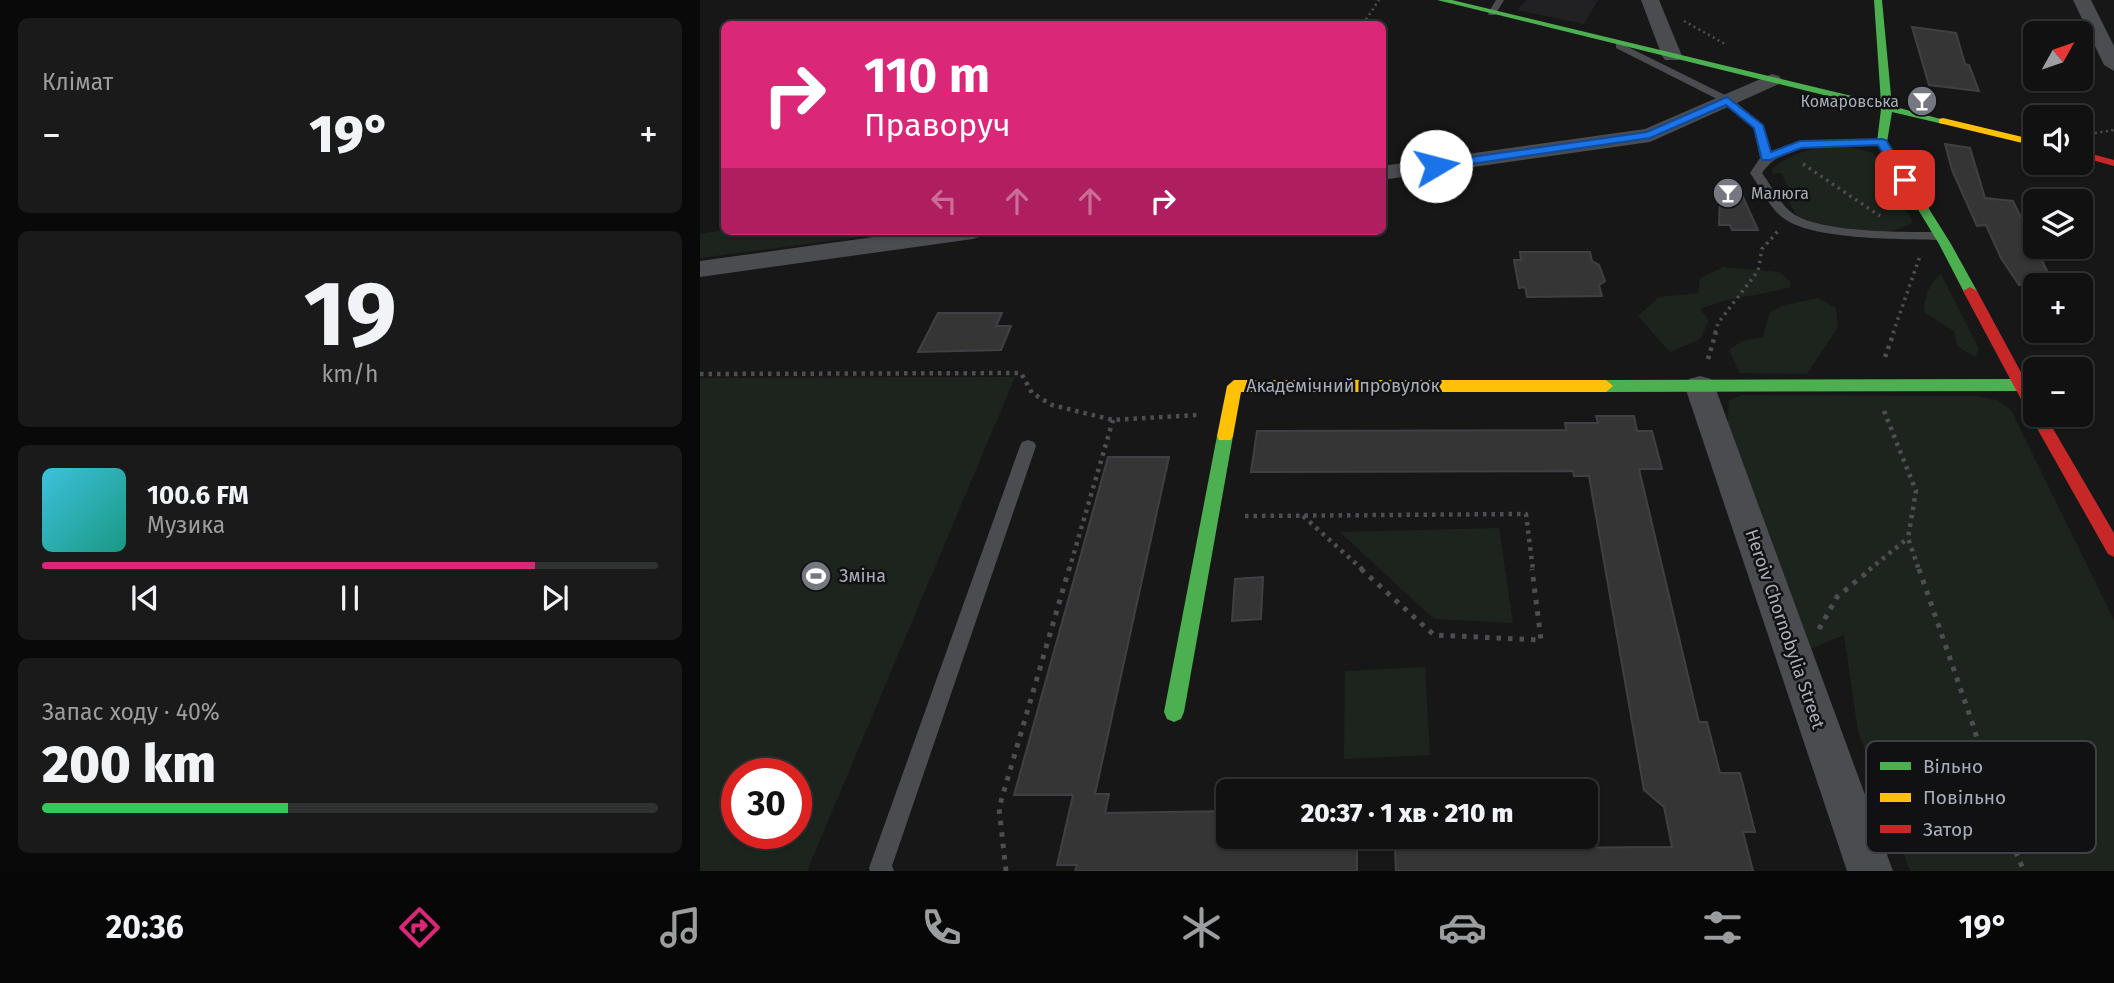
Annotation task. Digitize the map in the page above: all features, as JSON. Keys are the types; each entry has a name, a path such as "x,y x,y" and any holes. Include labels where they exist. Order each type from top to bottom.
{"street":[{"path":"1441,0 1496,7 1610,41 2023,140"},
{"path":"1650,0 1672,56"},
{"path":"1878,0 1887,107 1882,142 1940,236 2023,389"},
{"path":"2082,0 2114,65"},
{"path":"1386,172 1650,135 1772,80"},
{"path":"2093,157 2114,163"},
{"path":"700,269 944,235"},
{"path":"1700,387 2021,385"},
{"name":"Академічний провулок","path":"1174,712 1234,386 1700,387"},
{"name":"Heroiv Chornobylia Street","path":"1700,387 1870,871"},
{"path":"2044,427 2114,549"}],"lane":[{"path":"1610,41 1727,100 1759,127 1766,158"},
{"path":"1882,142 1800,144 1766,158 1756,173 1790,218 1820,227 1940,236"},
{"path":"883,871 880,867 1028,446"}],"path":[{"path":"1365,21 1379,0"},
{"path":"1782,151 1863,202 1896,229 1917,236 1922,250 1874,386 1916,491 1908,538 1978,741"},
{"path":"1700,387 1718,323 1758,271 1762,250 1790,218"},
{"path":"700,374 1021,373 1032,393 1052,405 1113,420 1229,413"},
{"path":"1006,871 999,808 1113,420"},
{"path":"1210,517 1303,516 1526,514 1541,640 1434,635 1303,516"},
{"path":"1798,667 1837,597 1908,538"},
{"path":"2016,853 2024,871"}],"shaded area":[{"path":"1527,0 1598,0 1584,24 1517,10"},
{"path":"1847,146 1873,153 1913,222 1893,231 1865,233 1813,231 1802,225 1784,193 1791,192 1781,173 1773,173 1772,169 1807,151"},
{"path":"721,230 721,235 875,235 700,258 700,234"},
{"path":"1723,267 1779,272 1791,282 1790,287 1722,301 1700,309 1709,321 1700,339 1670,352 1638,316 1659,297 1698,293 1700,278"},
{"path":"1941,274 1979,349 1975,357 1957,346 1954,331 1924,312 1928,291"},
{"path":"1818,298 1836,308 1838,327 1807,374 1740,373 1729,350 1742,341 1763,337 1770,312 1785,305"},
{"name":"Зміна","path":"1015,377 807,871 700,871 700,378"},
{"path":"1742,395 1975,396 1997,400 2011,410 2114,620 2114,871 1910,871 1903,853 2096,853 2096,741 1866,741 1866,753 1858,731 1844,635 1808,650 1759,506 1727,431 1729,400"},
{"path":"1499,528 1513,623 1434,619 1340,532"},
{"path":"1425,667 1430,755 1344,759 1345,671"}],"building":[{"path":"1912,27 1956,33 1965,64 1969,65 1979,91 1929,85"},
{"path":"1945,144 1970,148 1985,198 2013,201 2023,221 2023,259 2041,259 2048,273 2023,273 2023,285 2019,285 2001,258 1986,225 1977,226 1952,170"},
{"path":"1720,197 1743,197 1758,230 1732,230 1730,225 1719,225"},
{"path":"1520,252 1590,252 1592,261 1599,265 1605,281 1599,285 1602,296 1527,297 1525,287 1519,288 1514,260 1521,260"},
{"path":"938,313 1002,313 996,326 1011,326 1001,350 918,352"},
{"path":"1596,416 1634,416 1637,431 1652,431 1662,469 1639,469 1699,722 1707,722 1720,773 1740,773 1755,832 1743,832 1753,871 1396,871 1395,849 1672,847 1664,807 1644,790 1589,476 1574,476 1573,471 1251,472 1257,431 1566,430 1565,423 1598,423"},
{"path":"1108,457 1169,457 1095,794 1109,794 1105,813 1216,811 1216,849 1357,849 1357,871 1075,871 1077,865 1057,865 1073,795 1014,795"},
{"path":"1263,577 1261,619 1232,621 1235,579"}],"traffic: fast":[{"path":"1441,0 1943,121"},
{"path":"1878,0 1887,107 1882,142 1945,244 1970,291"},
{"path":"1606,386 2021,385"},
{"path":"1174,712 1225,436"}],"traffic: slow":[{"path":"1943,121 2023,140"},
{"path":"1225,436 1234,386 1606,386"}],"traffic: jam":[{"path":"2093,157 2114,163"},
{"path":"1970,291 2023,390"},
{"path":"2044,427 2114,549"}],"place":[{"name":"Комаровська","path":"1922,101"},
{"name":"Малюга","path":"1728,193"},
{"name":"Зміна","path":"816,576"}],"route":[{"path":"1436,166 1650,135 1727,100 1759,127 1766,158 1800,144 1882,142 1905,180"}]}
